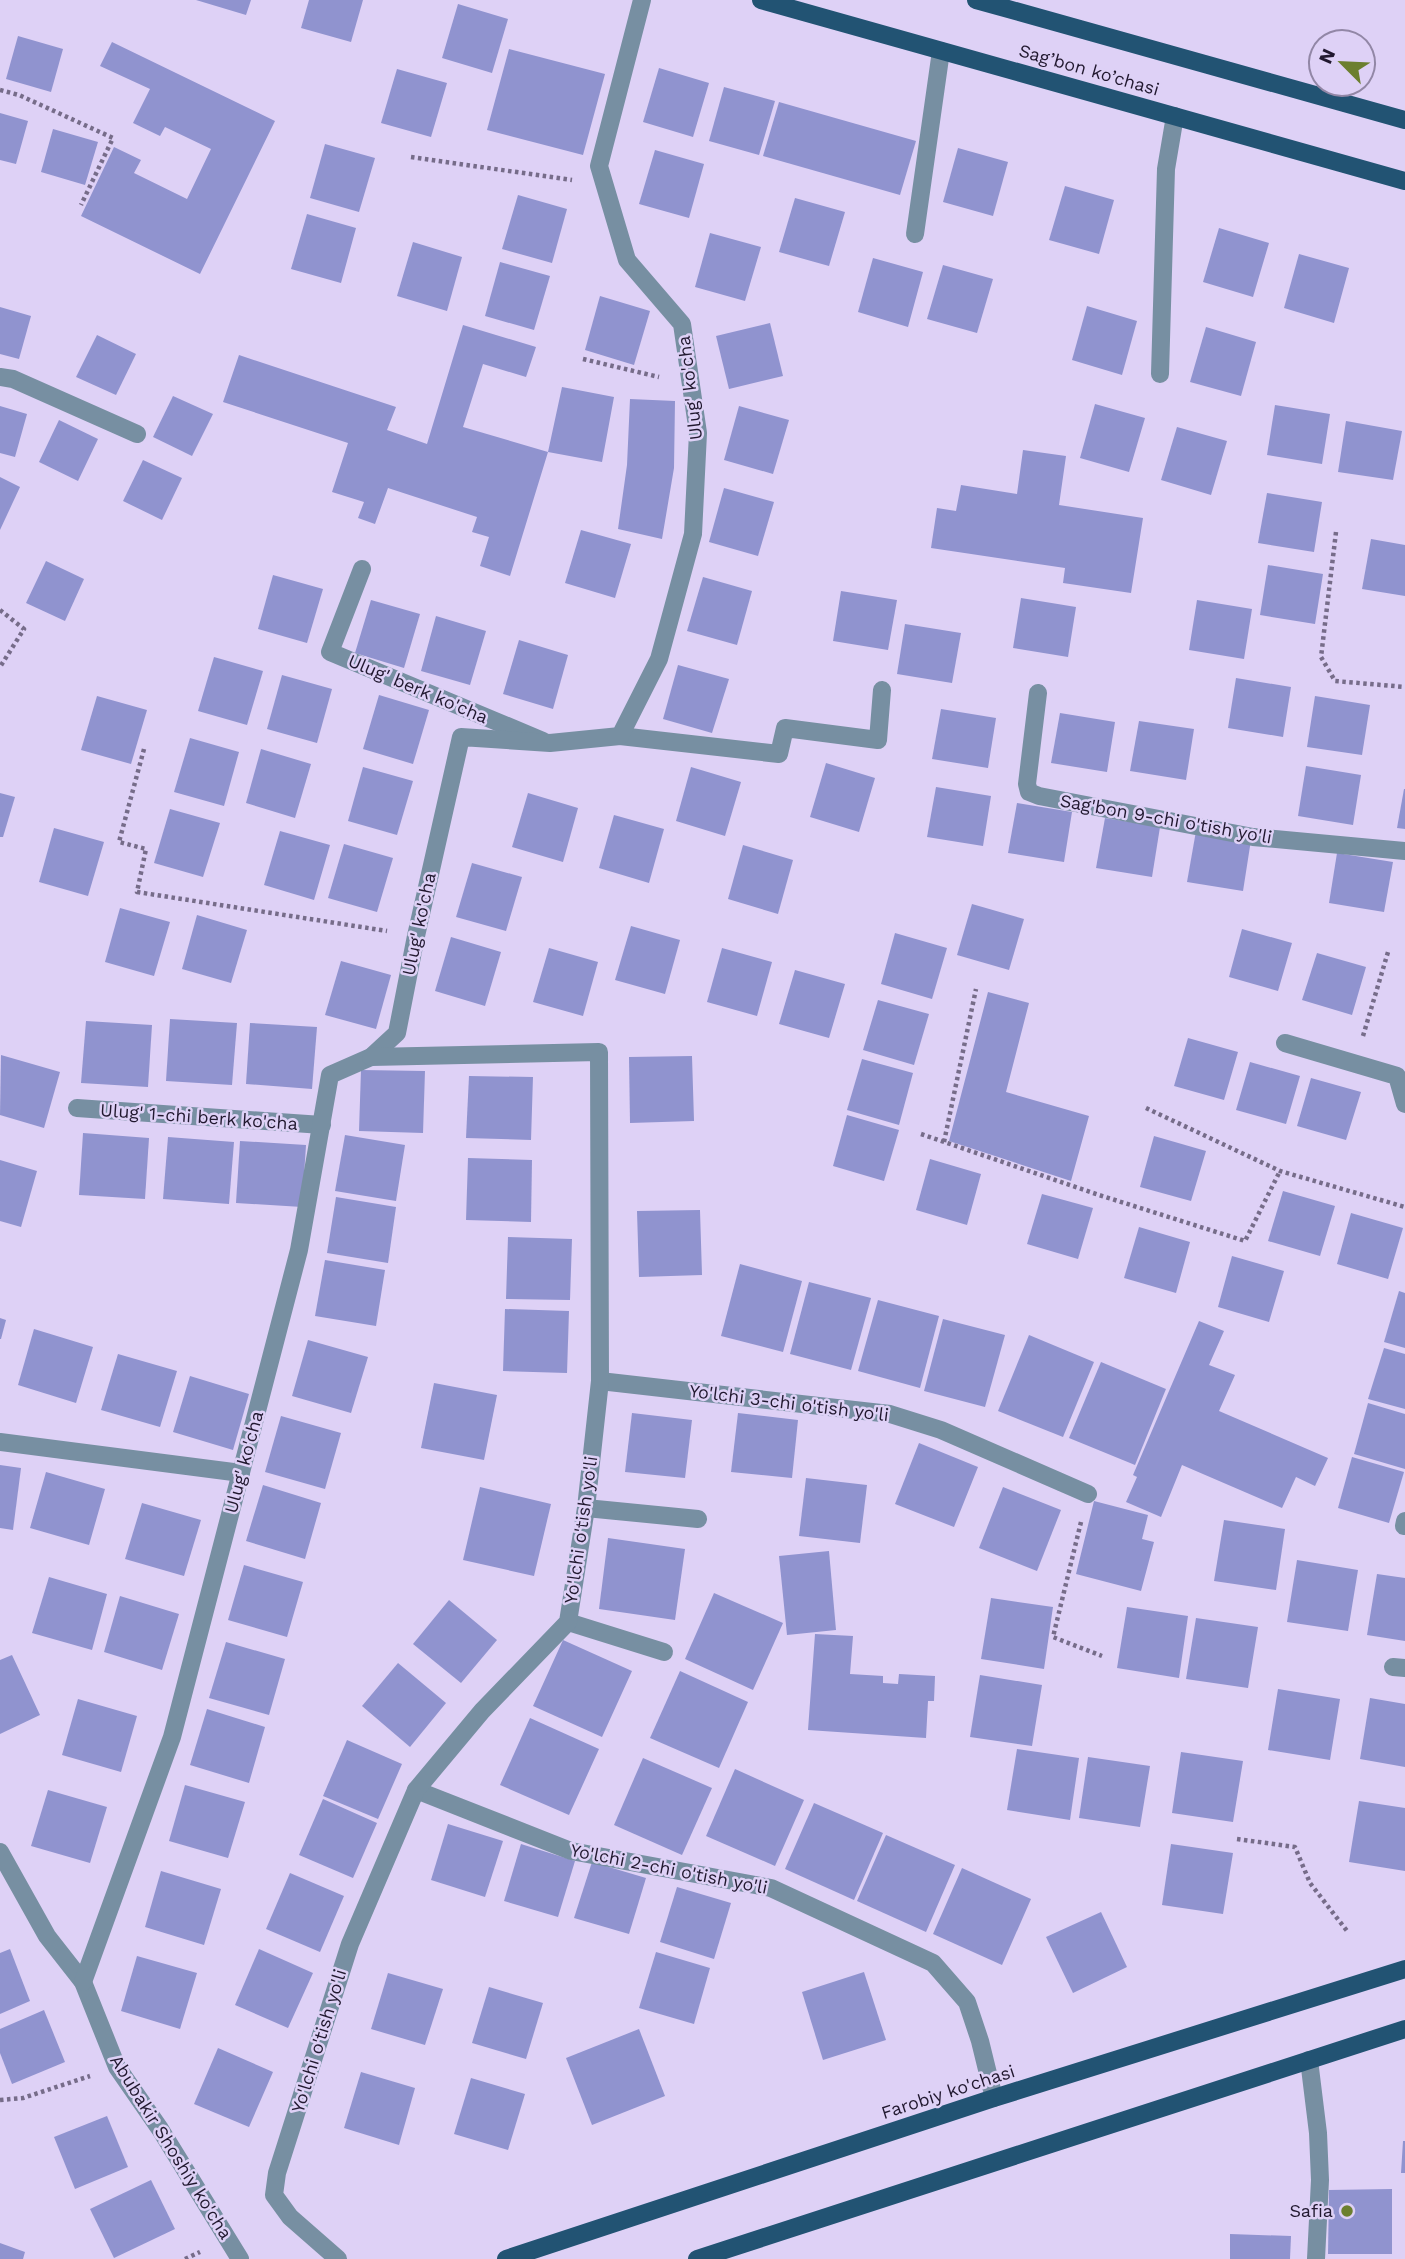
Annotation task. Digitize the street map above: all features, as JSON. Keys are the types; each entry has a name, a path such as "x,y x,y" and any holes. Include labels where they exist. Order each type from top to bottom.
{"main road":[{"name":"Sag’bon ko’chasi","path":"761,0 1405,181"},
{"name":"Sag’bon ko’chasi","path":"976,0 1405,120"},
{"name":"Farobiy ko'chasi","path":"506,2259 994,2098 1405,1969"},
{"path":"697,2259 1405,2029"}],"street":[{"name":"Ulug' ko'cha","path":"83,1982 172,1737 299,1250 330,1075 371,1057 397,1033 461,737 550,743 620,736 659,659 693,534 698,433 682,324 627,260 599,166 642,0"},
{"path":"915,233 941,51"},
{"path":"1160,374 1166,169 1175,116"},
{"path":"0,377 13,379 137,434"},
{"name":"Ulug' berk ko'cha","path":"362,569 330,652 550,743"},
{"path":"620,736 779,754 785,728 878,740 882,690"},
{"name":"Sag'bon 9-chi o'tish yo'li","path":"1038,693 1027,784 1029,792 1038,796 1253,837 1405,851"},
{"path":"1285,1043 1397,1076 1405,1104"},
{"name":"Yo'lchi o'tish yo'li","path":"338,2259 290,2217 274,2195 278,2173 350,1944 416,1790 482,1711 568,1622 586,1508 600,1381 599,1052 371,1057"},
{"name":"Ulug' 1-chi berk ko'cha","path":"77,1108 322,1125"},
{"name":"Yo'lchi 3-chi o'tish yo'li","path":"600,1381 890,1414 941,1430 1088,1494"},
{"path":"0,1442 241,1473"},
{"path":"586,1508 698,1519"},
{"path":"568,1622 664,1653"},
{"name":"Yo'lchi 2-chi o'tish yo'li","path":"416,1790 571,1851 771,1888 933,1963 967,2002 994,2098"},
{"name":"Abubakir Shoshiy ko'cha","path":"0,1852 47,1936 83,1982 117,2067 167,2140 240,2259"},
{"path":"1309,2060 1318,2133 1320,2180 1316,2259"}],"path":[{"path":"0,90 19,94 113,138 81,205"},
{"path":"411,157 605,184"},
{"path":"583,359 691,385"},
{"path":"1336,532 1321,657 1335,681 1405,687"},
{"path":"0,610 24,629 0,667"},
{"path":"144,749 119,842 146,849 137,892 416,936"},
{"path":"1354,1064 1388,951"},
{"path":"944,1142 976,989"},
{"path":"1146,1108 1280,1171 1405,1207"},
{"path":"921,1134 1099,1195 1245,1241 1280,1171"},
{"path":"1088,1494 1053,1637 1102,1656"},
{"path":"1237,1839 1295,1847 1310,1883 1347,1931"},
{"path":"0,2100 23,2098 117,2067"}],"building":[{"path":"196,0 251,0 246,15"},
{"path":"309,0 363,0 351,42 301,28"},
{"path":"458,4 508,19 492,73 442,58"},
{"path":"18,36 63,49 51,92 6,79"},
{"path":"112,42 275,121 200,274 81,216 114,147 141,160 134,173 187,199 211,149 165,127 160,136 133,123 150,89 100,66"},
{"path":"509,49 605,74 583,155 487,130"},
{"path":"659,68 709,83 693,137 643,122"},
{"path":"397,69 447,83 431,137 381,123"},
{"path":"724,87 775,101 759,155 709,141"},
{"path":"779,102 916,141 900,195 763,156"},
{"path":"0,113 28,121 16,164 0,160"},
{"path":"53,129 98,142 85,185 41,172"},
{"path":"325,144 375,158 359,212 310,198"},
{"path":"958,148 1008,162 993,216 943,202"},
{"path":"655,150 704,164 689,218 639,204"},
{"path":"1065,186 1114,200 1099,254 1049,240"},
{"path":"518,195 567,209 552,263 502,249"},
{"path":"795,198 845,212 829,266 779,252"},
{"path":"307,214 356,228 341,283 291,269"},
{"path":"1219,228 1269,243 1253,297 1203,282"},
{"path":"710,233 761,247 745,301 695,287"},
{"path":"413,242 462,257 447,311 397,296"},
{"path":"1299,254 1349,268 1334,323 1284,308"},
{"path":"873,258 923,272 908,327 858,312"},
{"path":"500,262 550,276 534,330 485,316"},
{"path":"943,265 993,279 977,333 927,319"},
{"path":"600,296 650,311 634,365 585,350"},
{"path":"1087,306 1137,321 1122,375 1072,360"},
{"path":"0,307 31,316 19,359 0,354"},
{"path":"770,323 783,376 729,389 716,336"},
{"path":"463,325 536,347 526,377 483,364 463,427 548,452 510,576 480,566 489,537 472,532 477,517 388,488 375,524 358,518 364,502 332,492 348,443 223,402 239,355 396,407 387,430 427,444"},
{"path":"1206,327 1256,342 1241,396 1190,382"},
{"path":"97,335 136,354 116,395 76,377"},
{"path":"562,387 614,397 602,462 548,452"},
{"path":"173,396 213,414 192,456 153,437"},
{"path":"630,399 675,401 674,468 662,539 618,529 627,465"},
{"path":"1095,404 1145,418 1129,472 1080,458"},
{"path":"1275,405 1330,414 1322,464 1267,455"},
{"path":"0,406 27,414 15,457 0,453"},
{"path":"739,406 789,420 773,474 724,460"},
{"path":"59,420 98,439 78,481 39,462"},
{"path":"1346,421 1402,431 1393,480 1338,472"},
{"path":"1177,427 1227,441 1211,495 1161,480"},
{"path":"1023,450 1066,456 1059,505 1143,518 1131,593 1063,583 1065,568 931,548 937,508 956,511 961,485 1017,494"},
{"path":"143,460 182,478 162,520 123,501"},
{"path":"0,477 20,487 0,530"},
{"path":"724,488 774,502 758,556 709,542"},
{"path":"1267,493 1322,502 1314,552 1258,543"},
{"path":"581,530 631,544 615,598 565,583"},
{"path":"1371,539 1405,545 1405,596 1362,589"},
{"path":"46,561 84,579 65,621 26,603"},
{"path":"1268,565 1323,574 1315,624 1260,615"},
{"path":"273,575 323,589 307,643 258,629"},
{"path":"703,577 752,591 737,645 687,631"},
{"path":"841,591 897,600 888,650 833,641"},
{"path":"1021,598 1076,607 1068,657 1013,648"},
{"path":"371,600 420,614 404,668 355,653"},
{"path":"1197,600 1252,609 1244,659 1189,650"},
{"path":"436,616 486,631 470,685 421,671"},
{"path":"905,624 961,633 952,683 897,674"},
{"path":"519,640 568,655 553,709 503,694"},
{"path":"214,657 263,671 247,725 198,711"},
{"path":"678,665 729,679 712,733 663,719"},
{"path":"282,675 332,689 317,743 267,729"},
{"path":"1236,678 1291,687 1283,737 1228,728"},
{"path":"379,695 429,710 413,764 363,749"},
{"path":"97,696 147,710 131,764 81,750"},
{"path":"1315,696 1370,705 1362,755 1307,747"},
{"path":"941,709 996,718 988,768 932,759"},
{"path":"1060,713 1115,722 1107,772 1051,763"},
{"path":"1139,721 1194,729 1186,780 1130,771"},
{"path":"190,738 239,752 224,806 174,792"},
{"path":"261,749 311,764 295,818 246,803"},
{"path":"826,763 875,778 859,832 810,817"},
{"path":"1306,766 1361,775 1353,825 1298,816"},
{"path":"363,767 413,781 397,835 348,821"},
{"path":"691,767 741,782 725,836 676,821"},
{"path":"936,787 991,796 983,846 927,837"},
{"path":"1405,789 1405,829 1397,828"},
{"path":"0,793 15,797 3,837 0,837"},
{"path":"528,793 578,808 563,862 512,847"},
{"path":"1017,803 1072,812 1064,862 1008,853"},
{"path":"170,809 220,823 203,877 154,863"},
{"path":"614,815 664,829 649,883 599,868"},
{"path":"1105,818 1160,827 1152,877 1096,868"},
{"path":"54,828 104,842 88,896 39,882"},
{"path":"280,831 330,845 314,900 264,885"},
{"path":"1196,831 1251,840 1243,891 1187,882"},
{"path":"344,844 393,858 377,912 328,898"},
{"path":"743,845 793,860 778,914 728,899"},
{"path":"1337,853 1393,862 1384,912 1329,903"},
{"path":"472,863 522,877 506,931 456,917"},
{"path":"972,904 1024,919 1009,970 957,955"},
{"path":"120,908 170,922 154,976 105,962"},
{"path":"197,915 247,930 231,983 182,969"},
{"path":"631,926 680,940 665,994 615,980"},
{"path":"1242,929 1292,943 1278,991 1229,977"},
{"path":"895,933 947,948 932,999 881,984"},
{"path":"451,937 501,952 485,1006 435,991"},
{"path":"549,948 598,962 583,1016 533,1002"},
{"path":"722,948 772,962 757,1016 707,1002"},
{"path":"1317,953 1366,967 1352,1015 1302,1000"},
{"path":"341,961 391,975 376,1029 325,1015"},
{"path":"795,970 845,984 829,1038 779,1024"},
{"path":"988,992 1029,1003 1006,1092 1089,1116 1071,1181 949,1141"},
{"path":"878,1000 929,1014 914,1065 863,1050"},
{"path":"170,1019 237,1023 232,1085 166,1081"},
{"path":"86,1021 152,1025 148,1087 81,1083"},
{"path":"250,1023 317,1027 312,1089 246,1084"},
{"path":"1188,1038 1238,1052 1224,1100 1174,1086"},
{"path":"1,1055 60,1072 44,1128 0,1115"},
{"path":"692,1056 694,1121 630,1123 629,1057"},
{"path":"862,1059 913,1073 899,1125 847,1110"},
{"path":"1250,1062 1300,1076 1286,1124 1236,1110"},
{"path":"361,1070 425,1071 423,1133 359,1131"},
{"path":"469,1076 533,1077 531,1140 466,1138"},
{"path":"1311,1078 1361,1092 1346,1140 1297,1126"},
{"path":"847,1115 899,1130 884,1181 833,1166"},
{"path":"83,1133 149,1138 145,1199 79,1195"},
{"path":"345,1135 405,1145 396,1201 335,1191"},
{"path":"1154,1136 1206,1151 1191,1201 1140,1187"},
{"path":"168,1137 234,1142 229,1204 163,1199"},
{"path":"240,1141 306,1145 302,1207 236,1203"},
{"path":"468,1158 532,1160 531,1222 466,1220"},
{"path":"930,1159 981,1174 967,1225 916,1210"},
{"path":"0,1160 37,1171 21,1227 0,1221"},
{"path":"1283,1191 1335,1206 1320,1256 1268,1241"},
{"path":"1042,1194 1093,1208 1078,1259 1027,1244"},
{"path":"336,1197 396,1207 388,1263 327,1253"},
{"path":"700,1210 702,1275 639,1277 637,1211"},
{"path":"1351,1213 1403,1228 1388,1279 1337,1264"},
{"path":"1139,1227 1190,1242 1176,1293 1124,1278"},
{"path":"508,1237 572,1239 570,1300 506,1299"},
{"path":"1232,1256 1284,1271 1269,1322 1218,1307"},
{"path":"325,1260 385,1270 376,1326 315,1316"},
{"path":"740,1264 802,1281 783,1352 721,1336"},
{"path":"809,1282 871,1298 851,1370 790,1354"},
{"path":"1399,1291 1405,1293 1405,1348 1384,1342"},
{"path":"878,1300 939,1316 920,1388 858,1371"},
{"path":"505,1309 569,1311 567,1373 503,1371"},
{"path":"0,1318 6,1320 1,1339 0,1339"},
{"path":"943,1319 1005,1335 985,1407 924,1391"},
{"path":"1199,1321 1224,1331 1209,1365 1235,1375 1219,1411 1328,1458 1315,1486 1296,1477 1282,1508 1182,1465 1161,1517 1126,1502 1137,1477 1133,1475"},
{"path":"34,1329 93,1347 76,1403 18,1385"},
{"path":"1029,1335 1094,1362 1063,1437 998,1411"},
{"path":"308,1340 368,1357 351,1413 292,1396"},
{"path":"1384,1348 1405,1354 1405,1409 1368,1399"},
{"path":"118,1354 177,1371 160,1427 101,1410"},
{"path":"1101,1362 1166,1389 1135,1465 1069,1438"},
{"path":"190,1376 249,1394 233,1450 173,1432"},
{"path":"434,1383 497,1395 484,1460 421,1448"},
{"path":"1368,1403 1405,1414 1405,1469 1354,1454"},
{"path":"632,1413 692,1420 685,1478 625,1472"},
{"path":"738,1413 798,1420 792,1478 731,1472"},
{"path":"281,1416 341,1433 325,1489 265,1472"},
{"path":"919,1443 978,1467 954,1527 895,1504"},
{"path":"1352,1457 1404,1472 1389,1523 1338,1508"},
{"path":"0,1465 21,1468 13,1530 0,1528"},
{"path":"46,1472 105,1489 89,1545 30,1528"},
{"path":"806,1478 867,1485 860,1543 799,1536"},
{"path":"263,1485 321,1503 305,1559 246,1541"},
{"path":"480,1487 551,1504 534,1576 463,1560"},
{"path":"1003,1487 1061,1510 1037,1571 979,1548"},
{"path":"1094,1501 1148,1515 1142,1539 1154,1542 1141,1591 1076,1574"},
{"path":"142,1503 201,1520 184,1576 125,1559"},
{"path":"1224,1520 1285,1529 1276,1590 1214,1581"},
{"path":"608,1538 685,1549 675,1620 599,1609"},
{"path":"829,1551 836,1630 787,1635 779,1556"},
{"path":"1297,1560 1358,1570 1348,1631 1287,1622"},
{"path":"244,1565 303,1582 287,1637 228,1620"},
{"path":"1377,1574 1405,1578 1405,1641 1367,1635"},
{"path":"49,1577 107,1594 92,1650 32,1633"},
{"path":"714,1593 783,1623 753,1690 685,1659"},
{"path":"120,1596 179,1614 162,1670 104,1652"},
{"path":"991,1598 1053,1607 1044,1669 981,1659"},
{"path":"449,1600 497,1640 461,1683 413,1644"},
{"path":"1127,1607 1188,1616 1179,1678 1117,1668"},
{"path":"1196,1618 1258,1627 1248,1688 1186,1679"},
{"path":"815,1634 853,1636 850,1674 883,1676 883,1683 898,1684 899,1674 935,1676 934,1701 928,1701 926,1738 808,1730"},
{"path":"563,1640 632,1671 602,1737 533,1706"},
{"path":"226,1642 285,1659 269,1715 209,1698"},
{"path":"12,1655 40,1715 0,1734 0,1660"},
{"path":"398,1663 446,1703 410,1747 362,1706"},
{"path":"680,1671 748,1702 719,1768 650,1738"},
{"path":"980,1675 1042,1685 1032,1746 970,1737"},
{"path":"1278,1689 1340,1699 1330,1760 1268,1750"},
{"path":"1370,1698 1405,1704 1405,1767 1360,1759"},
{"path":"78,1699 137,1716 121,1772 62,1755"},
{"path":"207,1709 265,1727 249,1783 190,1765"},
{"path":"530,1718 599,1749 569,1815 500,1785"},
{"path":"347,1740 402,1764 378,1819 323,1796"},
{"path":"1017,1749 1079,1758 1070,1820 1007,1810"},
{"path":"1181,1752 1243,1761 1233,1822 1172,1813"},
{"path":"1088,1757 1150,1766 1140,1827 1079,1818"},
{"path":"643,1758 712,1788 682,1855 614,1825"},
{"path":"735,1769 804,1800 775,1866 706,1836"},
{"path":"185,1785 245,1802 228,1858 169,1841"},
{"path":"48,1790 107,1807 90,1863 31,1846"},
{"path":"323,1799 377,1823 353,1878 299,1855"},
{"path":"1359,1801 1405,1808 1405,1871 1349,1862"},
{"path":"814,1803 883,1833 854,1900 785,1869"},
{"path":"448,1824 503,1841 485,1897 431,1880"},
{"path":"886,1835 955,1865 926,1932 857,1901"},
{"path":"521,1844 575,1861 558,1917 504,1901"},
{"path":"1171,1844 1233,1853 1223,1914 1162,1905"},
{"path":"592,1862 646,1878 629,1934 574,1918"},
{"path":"962,1868 1031,1899 1002,1965 933,1934"},
{"path":"161,1871 221,1889 204,1945 145,1927"},
{"path":"290,1873 344,1896 320,1952 266,1929"},
{"path":"677,1887 731,1903 714,1959 660,1942"},
{"path":"1101,1912 1127,1967 1073,1993 1046,1937"},
{"path":"10,1949 30,2001 0,2014 0,1953"},
{"path":"259,1949 313,1973 288,2028 235,2005"},
{"path":"656,1952 710,1968 694,2024 639,2008"},
{"path":"137,1956 197,1973 180,2029 121,2011"},
{"path":"864,1972 886,2040 823,2060 802,1992"},
{"path":"388,1973 443,1989 425,2045 371,2029"},
{"path":"489,1987 543,2003 526,2059 472,2043"},
{"path":"44,2010 65,2062 12,2084 0,2053 0,2029"},
{"path":"639,2029 665,2096 592,2125 566,2058"},
{"path":"218,2048 273,2072 249,2127 194,2104"},
{"path":"361,2072 415,2088 399,2145 344,2128"},
{"path":"471,2078 525,2094 508,2150 454,2134"},
{"path":"107,2116 128,2167 75,2189 54,2137"},
{"path":"1403,2141 1405,2173 1401,2173"},
{"path":"151,2180 175,2229 114,2258 90,2209"},
{"path":"1392,2189 1392,2254 1328,2254 1329,2190"},
{"path":"1230,2234 1291,2236 1290,2259 1230,2259"},
{"path":"0,2243 25,2252 23,2259 0,2259"}],"place":[{"name":"Safia","path":"1347,2211"}]}
